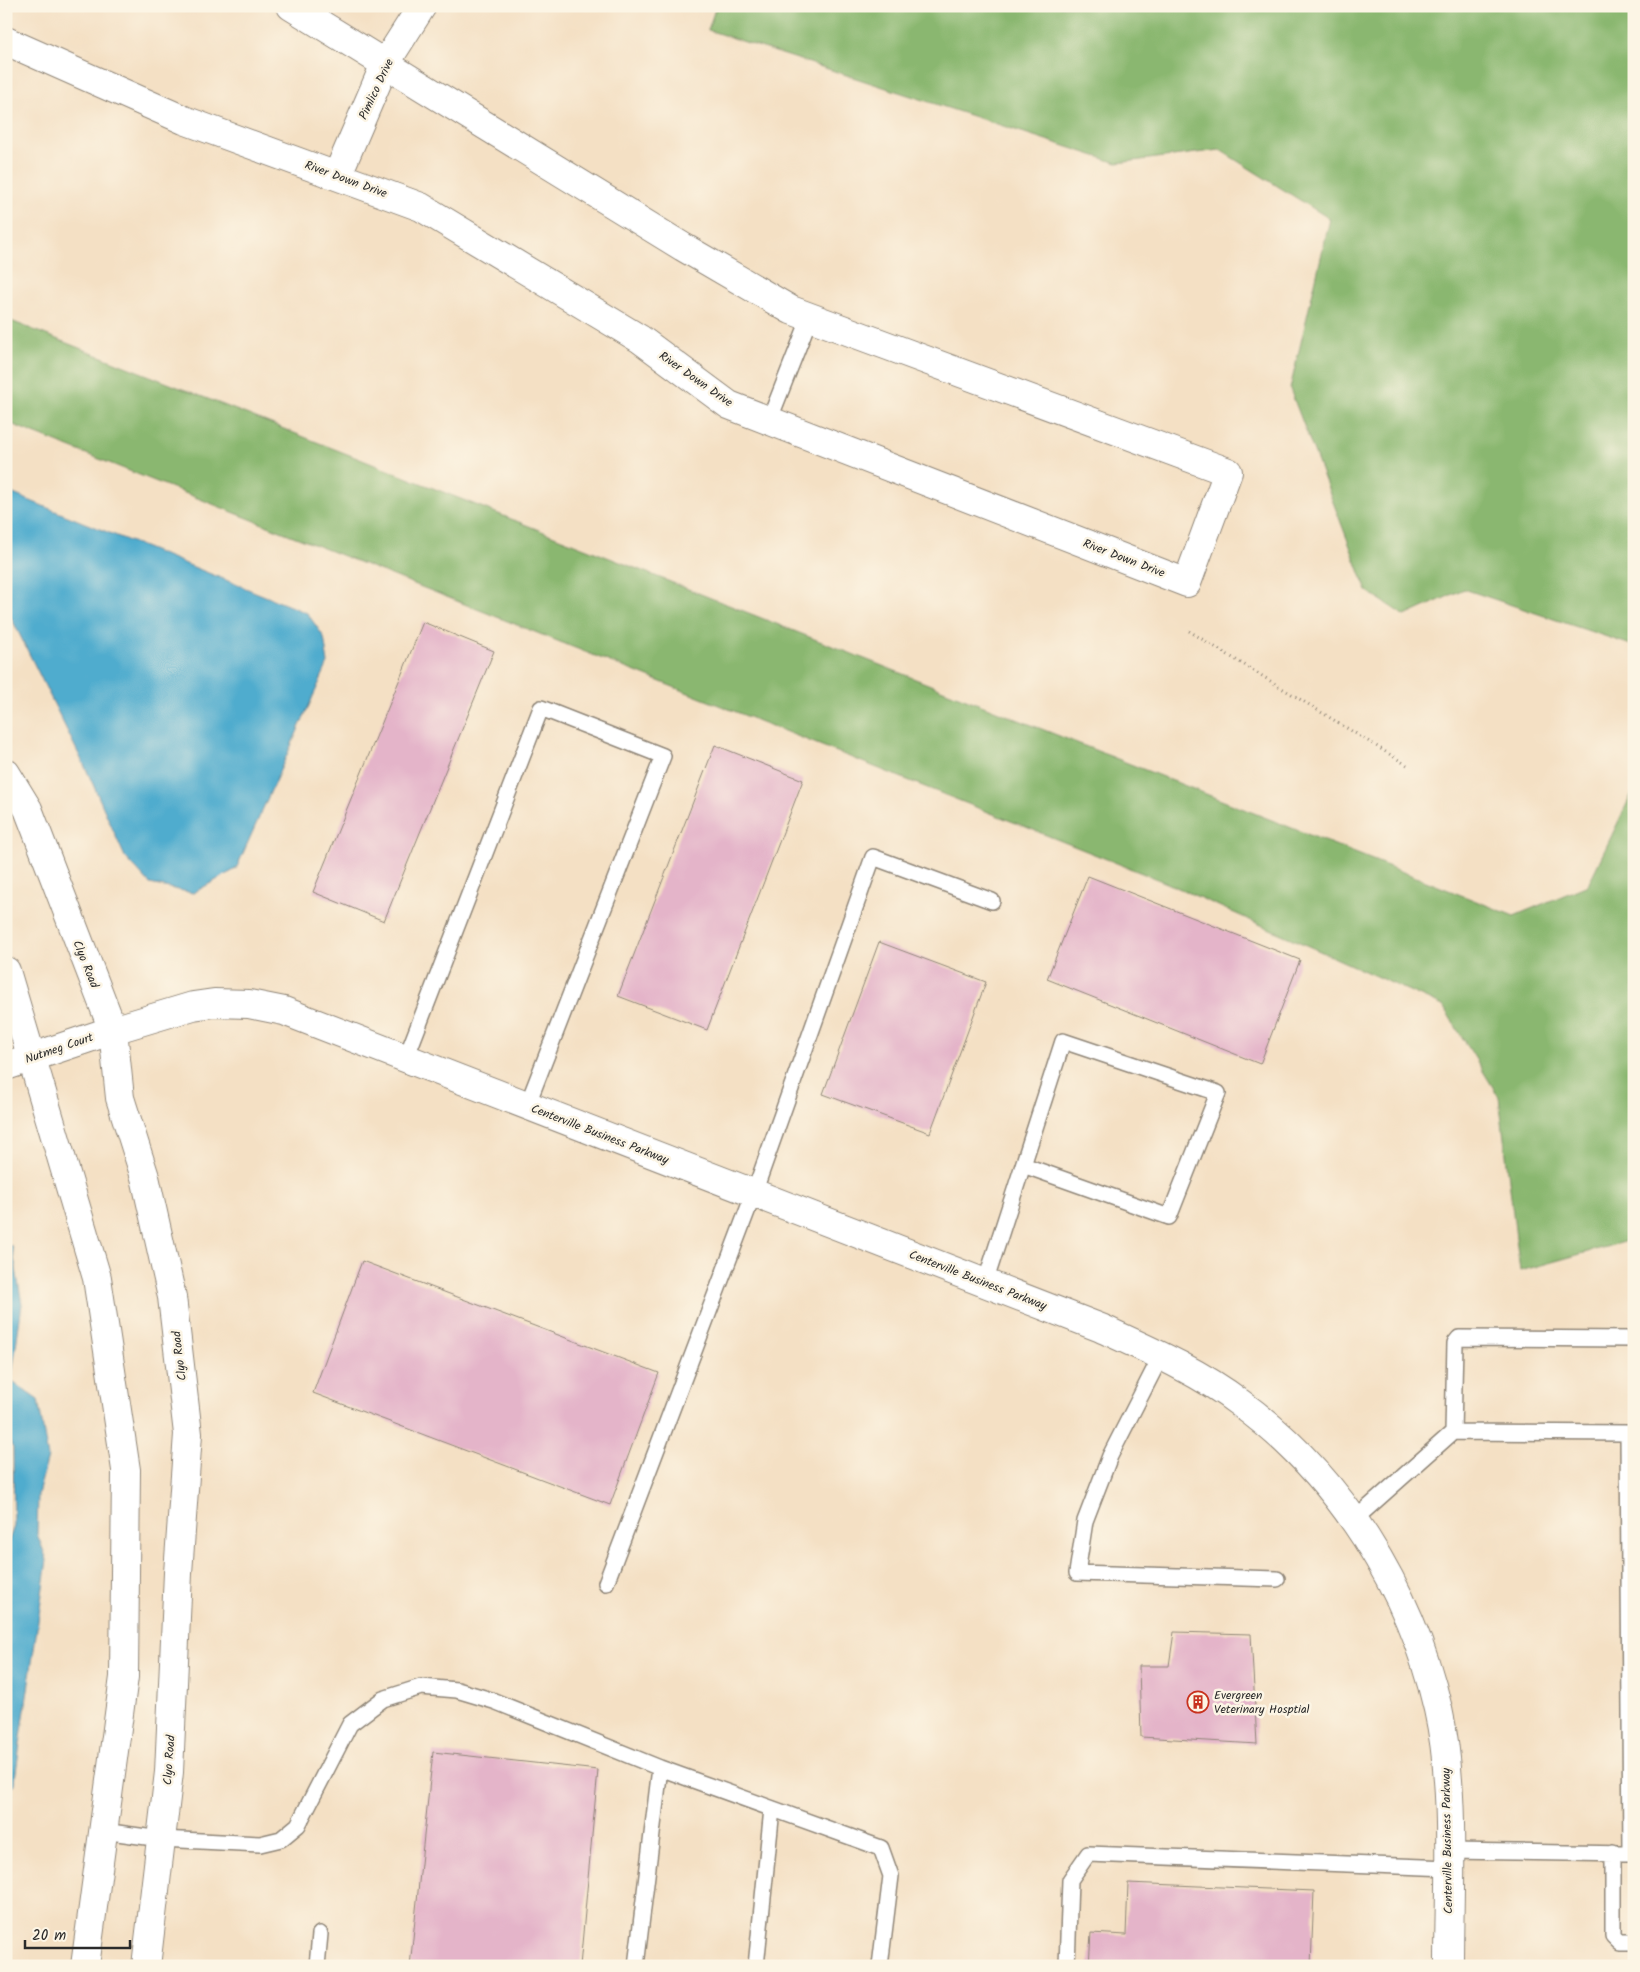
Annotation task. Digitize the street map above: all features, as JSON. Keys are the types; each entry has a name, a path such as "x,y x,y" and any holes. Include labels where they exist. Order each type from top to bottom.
{"street":[{"name":"Pimlico Drive","path":"337,176 385,64 422,6"},
{"name":"River Down Drive","path":"6,41 184,120 421,207 640,339 729,405 1187,583 1228,472 791,310 385,64 296,7"},
{"name":"Clyo Road","path":"6,773 28,809 113,1030 120,1098 145,1177 172,1297 188,1434 178,1573 169,1772 146,1966"},
{"path":"6,971 97,1278 126,1470 124,1677 86,1966"},
{"name":"Centerville Business Parkway","path":"113,1030 193,1006 214,1003 249,1004 284,1011 1101,1328 1182,1366 1239,1402 1282,1437 1321,1476 1354,1520 1396,1589 1418,1641 1438,1710 1448,1785 1449,1966"},
{"name":"Nutmeg Court","path":"6,1066 113,1030"}],"lane":[{"path":"769,421 810,317"},
{"path":"406,1058 541,708 646,749 663,756 527,1106"},
{"path":"606,1583 754,1193 873,857 992,901"},
{"path":"985,1283 1023,1165 1063,1041 1218,1093 1169,1217 1023,1165"},
{"path":"1453,1432 1455,1343 1459,1338 1634,1338"},
{"path":"1161,1356 1110,1456 1085,1521 1077,1573 1277,1578"},
{"path":"1067,1966 1070,1880 1088,1854 1449,1859 1632,1854 1631,1433 1453,1432 1354,1520"},
{"path":"104,1831 161,1839 260,1844 281,1839 298,1825 350,1724 384,1699 421,1687 457,1690 494,1700 660,1768 881,1848 891,1876 880,1966"},
{"path":"636,1966 660,1768"},
{"path":"756,1966 772,1809"},
{"path":"1614,1853 1613,1936 1619,1942 1634,1942"},
{"path":"318,1966 320,1934"}],"path":[{"path":"1189,631 1407,765"}],"green space":[{"path":"716,6 1634,6 1634,646 1464,589 1405,616 1367,591 1290,389 1330,219 1220,150 1117,163 708,30"},
{"path":"6,319 1514,916 1588,885 1634,789 1634,1239 1520,1271 1499,1097 1443,1006 1167,883 6,422"}],"water":[{"path":"6,491 307,613 324,637 328,663 236,869 193,893 150,884 125,857 88,773 6,607"},
{"path":"6,1245 12,1246 22,1304 11,1381 38,1400 48,1457 38,1494 37,1534 47,1560 14,1785 6,1795 6,1548 14,1526 13,1448 6,1435"}],"building":[{"path":"423,622 494,651 384,921 313,892"},
{"path":"715,745 803,780 707,1030 618,996"},
{"path":"1088,876 1300,960 1260,1064 1047,979"},
{"path":"879,942 986,982 930,1133 823,1094"},
{"path":"362,1261 659,1373 610,1505 313,1393"},
{"name":"Evergreen Veterinary Hosptial","path":"1174,1632 1251,1634 1257,1744 1141,1737 1139,1666 1169,1666"},
{"path":"433,1752 598,1770 580,1966 410,1966"},
{"path":"1128,1883 1314,1891 1311,1966 1089,1966 1091,1933 1126,1935"}],"place":[{"name":"Evergreen Veterinary Hosptial","path":"1198,1702"}]}
